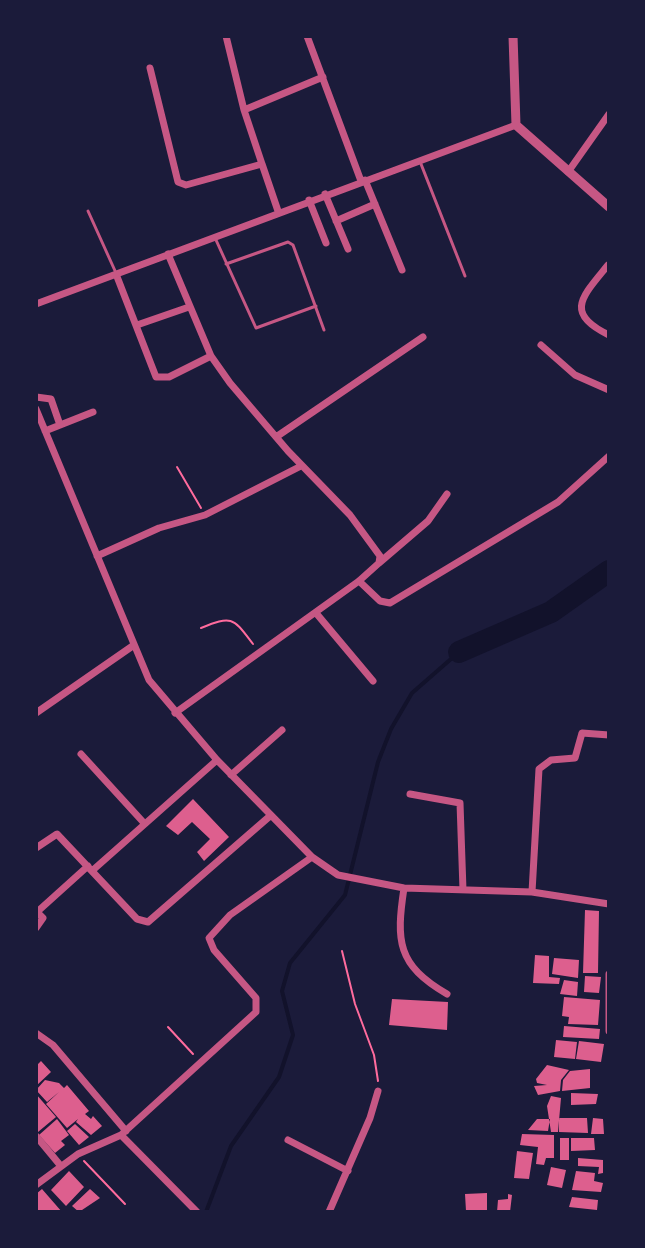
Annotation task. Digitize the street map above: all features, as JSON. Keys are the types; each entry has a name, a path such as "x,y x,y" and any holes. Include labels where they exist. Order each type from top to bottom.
{"street":[{"path":"226,36 244,110 278,211"},
{"path":"307,36 402,270"},
{"path":"513,36 516,125 609,207"},
{"path":"150,68 178,182 186,185 262,164"},
{"path":"244,110 323,77"},
{"path":"568,172 609,114"},
{"path":"36,304 278,211 516,125"},
{"path":"325,194 348,249"},
{"path":"309,200 326,243"},
{"path":"336,221 375,204"},
{"path":"168,254 211,356 301,466 366,533 380,551 379,563"},
{"path":"608,265 583,298 581,310 588,325 609,335"},
{"path":"116,274 158,378 169,377 211,356"},
{"path":"137,325 189,307"},
{"path":"276,437 423,337"},
{"path":"541,345 575,375 609,390"},
{"path":"36,397 51,399 60,425"},
{"path":"36,409 149,680 217,760 312,857 338,875 404,888 532,892 609,904"},
{"path":"45,431 93,412"},
{"path":"359,581 380,601 390,603 558,502 609,456"},
{"path":"97,556 159,528 205,515 301,466"},
{"path":"175,713 359,581 428,521 447,494"},
{"path":"316,613 373,681"},
{"path":"36,713 134,645"},
{"path":"231,775 282,730"},
{"path":"532,892 539,769 551,760 573,759 582,733 609,735"},
{"path":"81,754 144,823"},
{"path":"36,928 43,918 36,911 217,760"},
{"path":"410,794 460,803 463,890"},
{"path":"36,848 57,834 137,919 148,922 270,816"},
{"path":"36,1185 78,1154 124,1133 203,1063 258,1007 250,990 211,947 211,932 312,857"},
{"path":"404,888 398,925 402,949 413,969 447,994"},
{"path":"609,974 609,1031"},
{"path":"36,1033 53,1045 124,1133 197,1212"},
{"path":"329,1212 378,1091"},
{"path":"36,1136 60,1165"},
{"path":"288,1140 348,1171"}],"lane":[{"path":"419,160 465,276"},
{"path":"88,211 116,274"},
{"path":"214,236 256,328 316,306"},
{"path":"226,264 288,242 296,248 324,330"}],"path":[{"path":"177,467 205,515"},
{"path":"201,628 226,618 232,620 258,652"},
{"path":"342,951 355,1004 374,1055 378,1091"},
{"path":"168,1027 203,1063"},
{"path":"78,1154 125,1204"}],"building":[{"path":"193,799 229,837 204,861 197,852 210,839 192,822 178,835 166,826"},
{"path":"585,910 599,911 598,973 583,973"},
{"path":"535,955 549,956 549,977 560,978 559,984 533,983"},
{"path":"554,958 579,960 578,978 552,974"},
{"path":"585,976 601,977 599,993 584,992"},
{"path":"564,980 578,982 577,996 560,994"},
{"path":"564,997 600,1000 598,1025 568,1024 569,1017 562,1016"},
{"path":"392,999 448,1002 447,1030 389,1025"},
{"path":"564,1026 600,1029 599,1039 563,1037"},
{"path":"556,1040 577,1042 575,1059 554,1057"},
{"path":"579,1041 604,1044 601,1062 576,1059"},
{"path":"41,1061 51,1072 36,1086 36,1066"},
{"path":"547,1065 569,1070 561,1080 560,1091 538,1095 534,1086 547,1085 537,1083 536,1079"},
{"path":"590,1069 590,1088 562,1091 563,1080 570,1071"},
{"path":"45,1080 59,1083 64,1088 67,1085 89,1111 85,1114 91,1119 93,1116 102,1126 91,1135 76,1122 78,1119 67,1128 46,1104 59,1092 47,1102 36,1090"},
{"path":"571,1093 598,1094 596,1104 571,1105"},
{"path":"36,1094 56,1117 38,1132 36,1130"},
{"path":"551,1096 561,1098 558,1132 551,1132 547,1106"},
{"path":"559,1118 587,1118 588,1133 559,1132"},
{"path":"593,1118 603,1119 604,1134 591,1134"},
{"path":"57,1119 69,1135 61,1141 65,1145 55,1153 39,1135"},
{"path":"537,1119 550,1119 548,1131 528,1130"},
{"path":"75,1124 89,1137 79,1145 67,1131"},
{"path":"522,1134 554,1135 554,1158 546,1158 544,1165 536,1164 538,1147 520,1145"},
{"path":"560,1138 569,1138 569,1160 560,1160"},
{"path":"571,1138 594,1138 595,1150 571,1151"},
{"path":"517,1151 533,1153 529,1179 514,1178"},
{"path":"578,1158 603,1160 603,1173 598,1174 599,1167 578,1166"},
{"path":"551,1167 566,1170 562,1188 547,1185"},
{"path":"69,1171 84,1187 66,1206 51,1190"},
{"path":"576,1171 595,1173 594,1181 603,1183 601,1192 572,1190"},
{"path":"42,1189 62,1212 36,1212 36,1194"},
{"path":"90,1189 100,1198 79,1212 72,1206"},
{"path":"487,1193 487,1210 466,1211 465,1194"},
{"path":"508,1194 512,1195 510,1212 497,1212 498,1200 508,1199"},
{"path":"572,1197 598,1200 597,1210 569,1207"}],"waterway":[{"path":"459,652 551,612 609,571"},
{"path":"206,1212 231,1146 279,1077 293,1035 282,991 290,963 345,895 378,762 391,729 412,693 459,652"}]}
